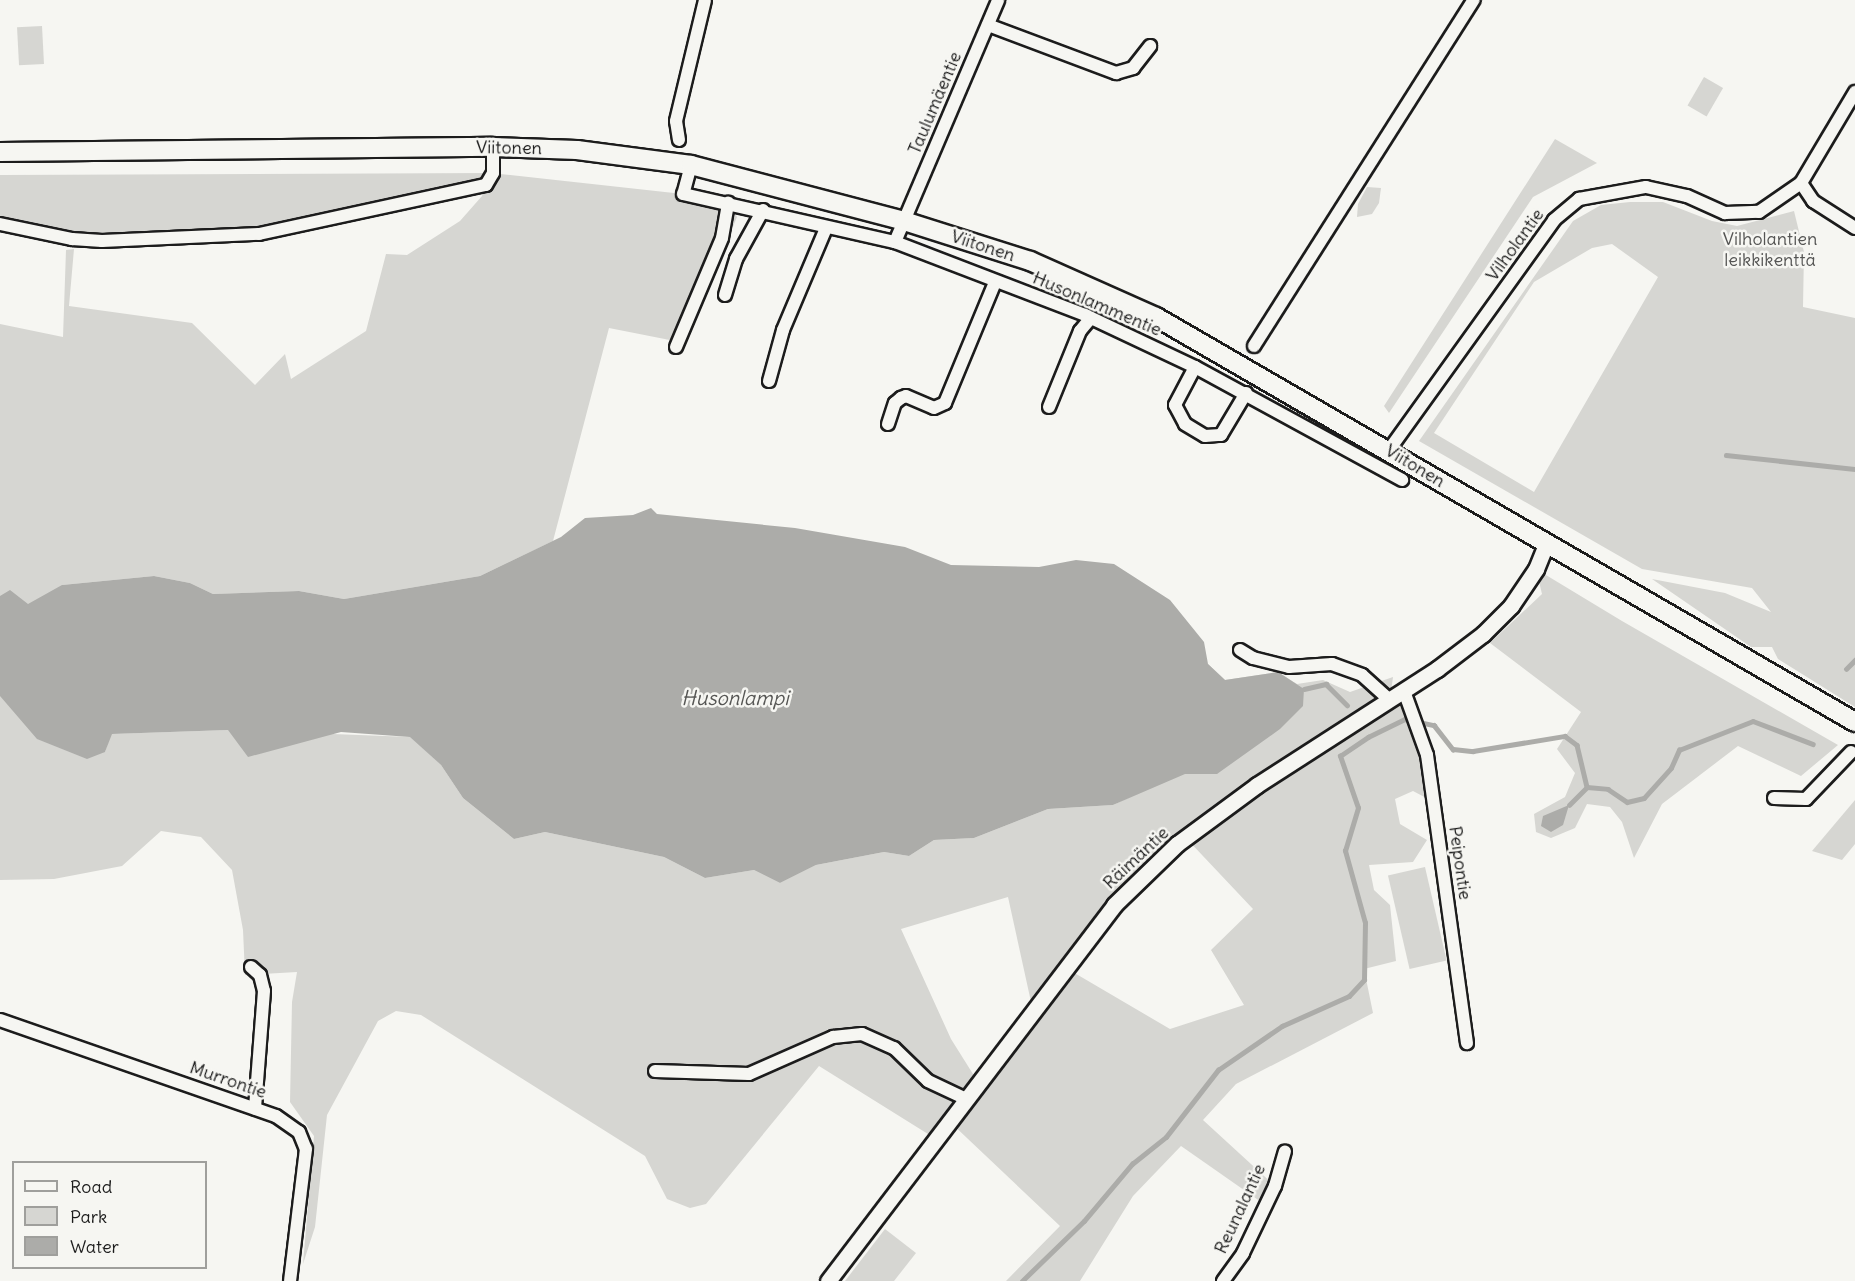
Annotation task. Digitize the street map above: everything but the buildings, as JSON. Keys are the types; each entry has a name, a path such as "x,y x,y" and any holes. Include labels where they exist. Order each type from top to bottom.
{"main road":[{"name":"Viitonen","path":"0,152 493,147 577,150 691,165 904,221 1029,261 1156,318 1389,450 1546,544 1855,722"}],"street":[{"path":"679,140 676,120 705,0"},
{"name":"Taulumäentie","path":"895,242 998,0"},
{"path":"1254,346 1474,0"},
{"path":"988,25 1116,73 1132,68 1150,46"},
{"name":"Vilholantie","path":"1389,450 1554,220 1579,198 1646,187 1741,215 1758,212 1801,183 1855,92"},
{"path":"0,224 102,241 259,234 486,185 493,173 493,147"},
{"name":"Husonlammentie","path":"691,165 683,194 763,210 826,228 835,226 895,242 1092,318 1246,393 1402,480"},
{"path":"1801,183 1813,201 1855,228"},
{"path":"676,347 722,238 728,203"},
{"path":"725,295 736,259 763,210"},
{"path":"769,381 783,330 826,228"},
{"path":"888,424 895,403 906,396 934,408 945,403 995,282"},
{"path":"1049,407 1080,331 1092,318"},
{"path":"1195,367 1175,405 1185,424 1205,436 1221,435 1246,393"},
{"name":"Räimäntie","path":"828,1281 1114,905 1177,844 1257,786 1404,691 1483,634 1511,606 1536,569 1546,544"},
{"path":"1240,650 1253,658 1289,667 1332,664 1362,675 1390,700"},
{"name":"Peipontie","path":"1404,691 1427,755 1467,1043"},
{"path":"1774,798 1806,799 1851,752"},
{"path":"251,967 260,975 264,991 255,1109"},
{"name":"Murrontie","path":"0,1020 276,1116 299,1132 306,1149 290,1281"},
{"path":"655,1071 749,1074 833,1037 862,1034 894,1048 928,1081 966,1099"},
{"name":"Reunalantie","path":"1223,1281 1243,1253 1275,1186 1285,1151"}],"green space":[{"path":"42,26 44,64 19,65 17,27"},
{"path":"1704,77 1723,88 1707,117 1688,106"},
{"path":"1555,139 1597,163 1533,197 1389,413 1384,406"},
{"path":"493,173 491,179 500,174 683,194 728,203 737,217 685,343 609,328 553,541 480,576 344,599 299,591 213,594 190,583 154,576 62,585 105,752 111,734 228,730 411,737 441,765 463,798 514,839 545,832 664,857 705,878 754,870 780,883 816,865 884,852 909,856 934,840 974,838 1048,809 1113,805 1147,789 1208,664 1225,680 1278,672 1297,684 1323,680 1350,692 1393,677 1390,699 1404,691 1434,802 1413,791 1395,799 1400,824 1427,840 1413,862 1369,865 1374,890 1390,905 1396,961 1364,969 1373,1013 1236,1084 1203,1120 1275,1186 1264,1204 1181,1146 1133,1196 1080,1281 1006,1281 1060,1226 949,1121 936,1139 819,1066 706,1204 690,1208 667,1199 645,1156 421,1015 396,1011 378,1021 327,1115 315,1227 303,1264 314,1136 290,1102 292,1002 297,972 245,975 243,930 232,870 201,837 161,831 122,866 54,879 0,880 0,324 63,337 66,250 74,249 69,306 192,323 255,385 285,354 291,379 366,331 386,254 407,255 460,221 482,196 486,185 259,234 102,241 0,224 0,175","holes":["1186,838 1253,909 1211,950 1244,1005 1170,1029 1066,968","1008,897 1033,1011 978,1082 951,1039 901,929"]},
{"path":"1367,187 1381,188 1379,203 1372,214 1357,217 1358,204"},
{"name":"Vilholantien leikkikenttä","path":"1663,202 1712,221 1737,226 1794,211 1804,252 1803,307 1855,318 1855,707 1778,659 1772,647 1751,647 1652,579 1725,593 1771,612 1752,588 1642,569 1419,441 1573,221 1601,205","holes":["1612,244 1658,277 1534,492 1434,433 1534,282 1592,248"]},
{"path":"1536,569 1838,745 1801,776 1738,746 1662,804 1634,858 1622,822 1610,807 1587,804 1575,828 1551,838 1536,832 1534,814 1565,797 1575,773 1557,749 1581,712 1490,643 1542,594"},
{"path":"1855,800 1855,844 1842,860 1812,851"},
{"path":"1425,867 1447,961 1410,969 1388,876"},
{"path":"885,1229 916,1253 894,1281 845,1281"}],"water":[{"name":"Husonlampi","path":"651,508 657,514 795,528 905,547 951,565 1039,567 1076,560 1114,564 1170,600 1204,642 1208,664 1225,680 1278,672 1304,689 1303,706 1280,729 1217,774 1185,774 1113,805 1048,809 974,838 934,840 909,856 884,852 816,865 780,883 754,870 705,878 664,857 545,832 514,839 463,798 441,765 410,737 341,732 248,757 228,730 112,734 105,752 87,759 37,739 0,696 0,596 10,590 28,604 62,585 154,576 190,583 213,594 299,591 344,599 480,576 561,537 585,518 633,515"},
{"path":"1569,805 1563,825 1551,832 1541,826 1543,816"}],"waterway":[{"path":"1726,455 1855,469"},
{"path":"1846,669 1855,660"},
{"path":"1304,689 1326,684 1347,705"},
{"path":"1022,1281 1084,1221 1132,1164 1166,1137 1218,1070 1282,1026 1349,996 1364,980 1365,923 1345,851 1358,808 1340,756 1368,737 1405,719 1434,725 1453,749 1473,751 1565,736 1577,745 1587,787 1608,789 1627,802 1644,798 1671,768 1679,750 1753,721 1813,744"},
{"path":"1569,805 1587,787"}]}
